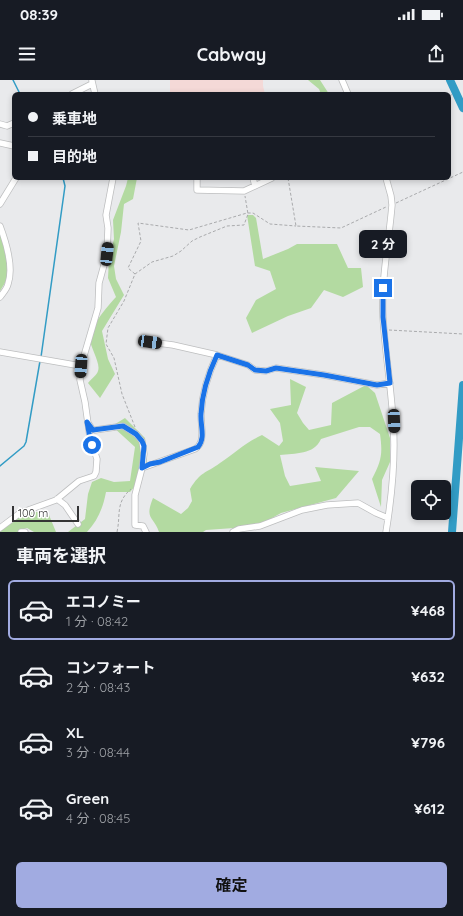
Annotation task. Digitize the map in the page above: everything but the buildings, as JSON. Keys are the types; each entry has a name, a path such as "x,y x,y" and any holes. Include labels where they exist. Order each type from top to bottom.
{"street":[{"path":"342,80 347,92"},
{"path":"76,92 92,84"},
{"path":"0,124 7,126 12,124"},
{"path":"0,143 12,146"},
{"path":"0,204 15,180"},
{"path":"0,528 20,513 28,509 46,505 57,499 79,481 94,476 96,472 97,459 90,438 80,380 81,366 98,308 98,283 107,254 108,228 106,215 113,180"},
{"path":"197,180 197,190 244,191 268,180"},
{"path":"254,180 255,186"},
{"path":"386,532 392,486 394,453 394,421 384,330 383,300 392,205 387,180"},
{"path":"0,226 8,247 10,277 8,285 0,297"},
{"path":"150,342 173,345 217,355 248,365 255,370 266,371 276,368 377,385 390,383"},
{"path":"0,352 81,366"},
{"path":"142,468 195,449 199,445 202,439 201,415 203,395 208,375 217,355"},
{"path":"87,422 93,430 123,426 132,430 144,446 142,468 135,495 135,525 143,526 146,532"},
{"path":"57,499 65,505 78,524"},
{"path":"233,532 238,529 260,526 302,510 327,505 358,503 388,518"}],"path":[{"path":"451,178 463,172"},
{"path":"288,180 296,226"},
{"path":"135,274 128,268 140,241 138,223 189,230 247,213 253,214 270,224 341,228 446,180"},
{"path":"138,436 122,394 114,358 106,344 108,328 124,301 135,274 152,262 173,256 192,241 200,237 227,226 244,226 248,214 244,191"},
{"path":"384,330 463,334"},
{"path":"117,532 120,504 127,493 137,485"}],"shaded area":[{"path":"170,80 263,80 264,92 170,92"}],"green space":[{"path":"308,80 320,80 328,92 320,92 319,89"},
{"path":"128,180 137,180 133,199 124,204 121,232 114,266 116,279 124,295 102,331 108,359 115,374 100,398 88,383 99,368 90,338 96,322 116,297 108,278 109,259 114,239 113,220"},
{"path":"247,215 253,215 256,218 263,259 297,244 337,244 348,268 361,268 363,287 343,297 324,290 311,308 288,316 252,333 246,318 256,300 276,289 270,271 255,266"},
{"path":"0,236 7,257 8,278 0,291"},
{"path":"290,379 306,387 297,413 309,430 331,425 332,403 366,385 375,393 390,438 390,462 382,480 381,507 372,479 380,458 380,434 370,427 359,427 321,439 314,448 309,451 280,455 285,476 290,486 321,481 315,467 359,471 336,498 281,513 265,522 234,528 206,530 203,532 159,532 149,510 153,498 181,514 188,508 192,501 190,489 197,479 204,473 262,435 279,446 283,441 280,423 270,409 291,405"},
{"path":"125,418 145,438 147,465 136,485 130,492 106,492 100,514 87,532 68,532 85,519 88,494 92,482 101,478 114,482 130,481 135,447 112,426"},
{"path":"26,512 37,512 49,515 56,532 34,532 27,528 21,530 20,532 0,532 5,526"}],"waterway":[{"path":"13,80 19,92"},
{"path":"450,80 463,108"},
{"path":"41,357 65,186 64,180"},
{"path":"0,466 24,446 26,442 40,361"},
{"path":"452,532 463,385"}],"route":[{"path":"92,445 87,422 93,430 123,426 140,437 144,446 142,468 198,447 202,439 201,415 204,390 208,375 217,355 248,365 255,370 266,371 276,368 298,370 377,385 390,383 383,317 383,288"}]}
